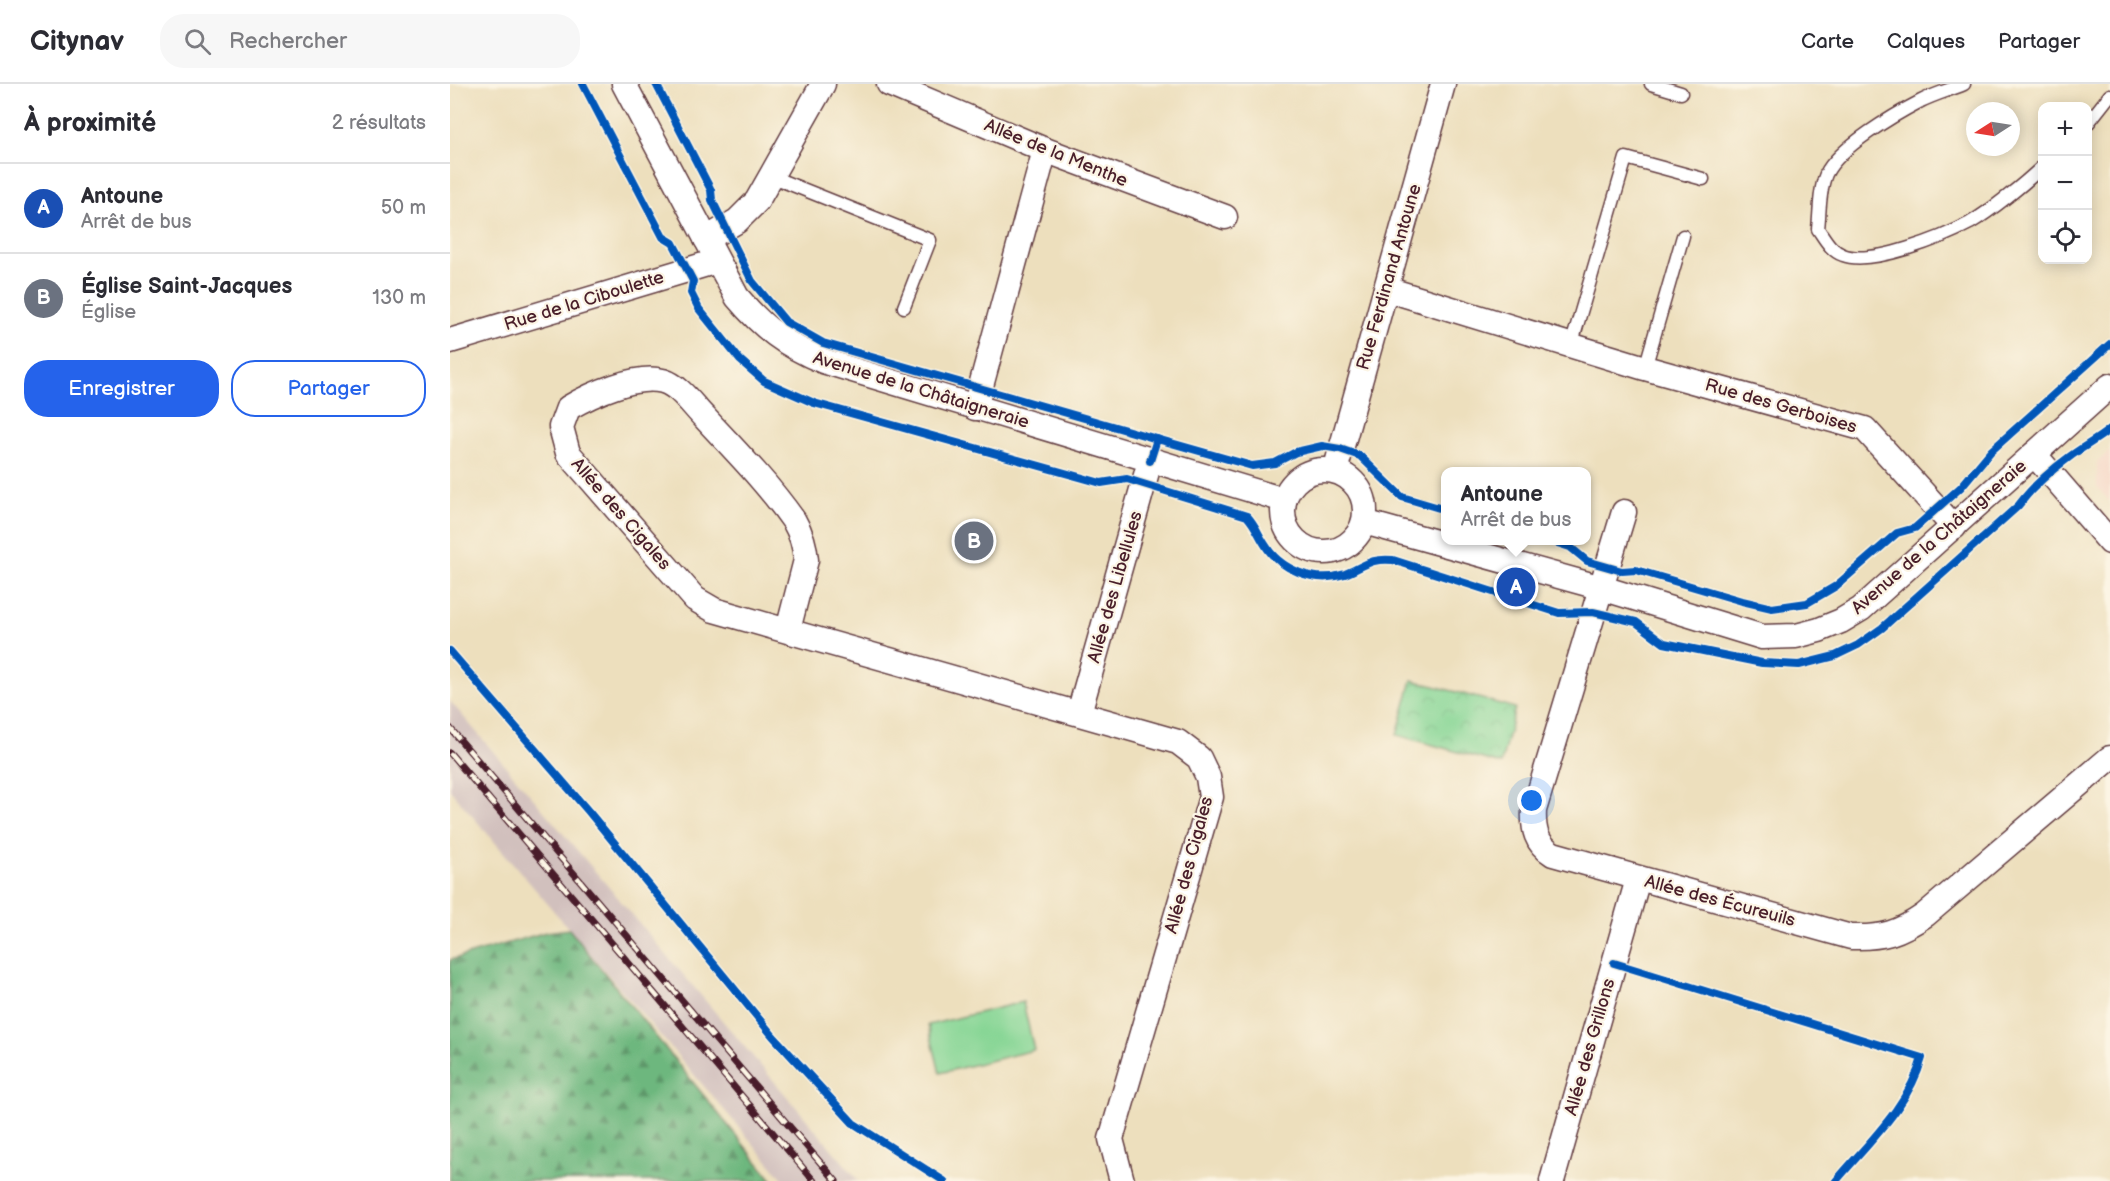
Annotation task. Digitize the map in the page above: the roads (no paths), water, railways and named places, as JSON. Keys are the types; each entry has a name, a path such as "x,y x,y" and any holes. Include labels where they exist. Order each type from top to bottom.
{"street":[{"name":"Avenue de la Châtaigneraie","path":"624,84 737,297 774,335 797,350 823,361 975,408 1284,500"},
{"path":"706,239 737,221 757,201 823,84"},
{"name":"Allée de la Menthe","path":"889,84 1045,150 1225,217"},
{"name":"Rue Ferdinand Antoune","path":"1335,471 1443,84"},
{"path":"975,408 1045,150"},
{"name":"Rue de la Ciboulette","path":"450,341 717,261"},
{"name":"Rue des Gerboises","path":"1386,289 1645,368 1865,429 1954,526"},
{"name":"Allée des Cigales","path":"788,630 806,560 805,549 795,523 750,466 675,386 653,379 635,380 581,400 568,408 561,427 567,453 695,599 714,610 1178,742 1199,758 1208,777 1211,797 1111,1139 1122,1181"},
{"name":"Avenue de la Châtaigneraie","path":"1447,545 1602,588 1762,637 1796,636 1841,621 1861,609 2110,386"},
{"path":"2034,454 2110,542"},
{"name":"Allée des Libellules","path":"1079,713 1150,460"},
{"path":"1324,469 1335,471 1353,482 1360,490 1364,500 1364,522 1359,534 1338,550 1313,551 1301,546 1285,526 1282,513 1284,500 1288,490 1303,475 1324,469"},
{"name":"Allée des Écureuils","path":"1624,512 1538,799 1533,823 1536,836 1543,848 1553,854 1851,937 1874,938 1892,934 1910,926 1925,915 2110,758"},
{"name":"Avenue de la Châtaigneraie","path":"1364,522 1441,543"},
{"name":"Allée des Grillons","path":"1552,1181 1638,879"}],"lane":[{"path":"1651,84 1681,93"},
{"path":"1965,84 1922,101 1869,132 1837,157 1826,175 1818,229 1832,248 1844,256 1872,257 1916,246 1970,222 2038,171"},
{"path":"2092,118 2110,95"},
{"path":"1570,346 1626,158 1703,179"},
{"path":"770,176 930,240 904,307"},
{"path":"1645,368 1683,236"}],"railway":[{"path":"450,728 836,1181"},
{"path":"450,753 814,1181"}],"place":[{"name":"Église Saint-Jacques","path":"974,541"},
{"name":"Antoune","path":"1516,587"}]}
